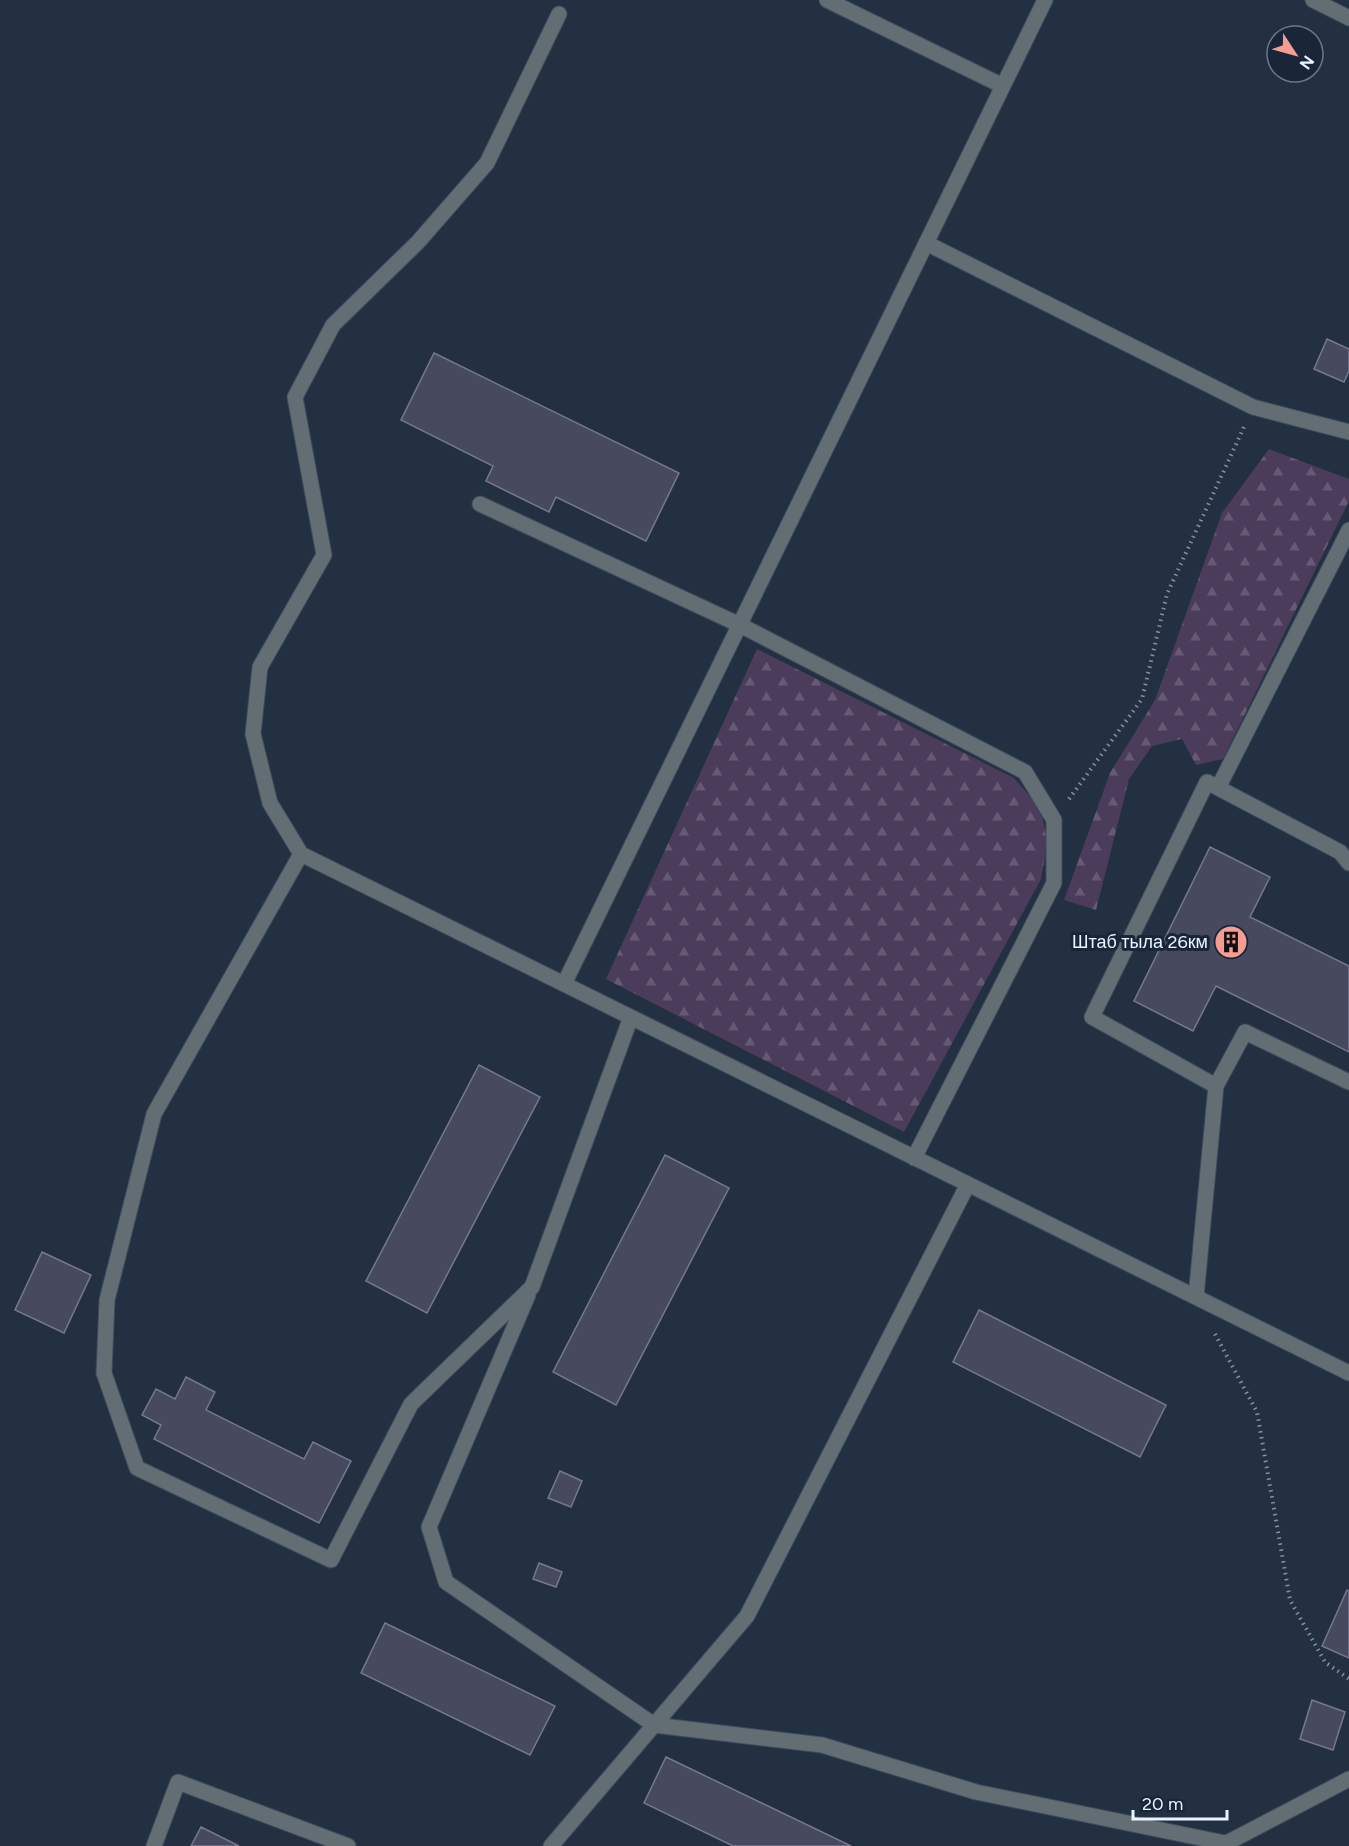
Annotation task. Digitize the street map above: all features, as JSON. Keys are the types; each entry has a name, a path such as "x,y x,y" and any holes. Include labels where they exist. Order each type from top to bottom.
{"lane":[{"path":"827,0 1003,86"},
{"path":"564,984 1045,0"},
{"path":"1313,0 1349,18"},
{"path":"559,14 487,163 418,242 333,325 295,397 324,555 260,668 253,734 270,804 301,854 1349,1374"},
{"path":"926,243 1253,407 1349,432"},
{"path":"480,504 740,626 1025,772 1054,820 1054,883 914,1158"},
{"path":"1218,788 1349,530"},
{"path":"1216,1086 1092,1017 1207,782 1340,852 1349,863"},
{"path":"301,854 154,1114 107,1300 104,1373 137,1468 331,1560 411,1404 532,1287"},
{"path":"631,1017 532,1287 429,1527 446,1582 654,1725 822,1745 976,1792 1223,1845 1349,1779"},
{"path":"1196,1297 1216,1086 1245,1032 1349,1082"},
{"path":"551,1846 747,1616 968,1184"},
{"path":"154,1846 178,1782 348,1846"}],"path":[{"path":"1054,820 1142,699 1167,594 1253,407"},
{"path":"1196,1297 1257,1412 1290,1600 1325,1662 1349,1679"}],"green space":[{"path":"1269,449 1349,479 1349,501 1223,759 1196,765 1182,739 1152,746 1129,779 1096,910 1064,900 1110,773 1155,700 1222,513"},
{"path":"757,649 1014,778 1040,808 1048,842 1041,879 904,1132 606,979"}],"building":[{"path":"1327,339 1349,349 1349,371 1344,382 1314,369"},
{"path":"434,353 679,473 646,541 556,497 549,512 486,481 493,466 401,420"},
{"name":"Штаб тыла 26км","path":"1210,847 1270,877 1250,917 1349,966 1349,1052 1216,986 1193,1031 1134,1001"},
{"path":"479,1065 540,1097 427,1313 366,1281"},
{"path":"665,1155 729,1188 616,1405 553,1372"},
{"path":"42,1252 91,1275 64,1333 15,1310"},
{"path":"979,1310 1166,1405 1140,1457 953,1362"},
{"path":"186,1377 215,1392 206,1410 304,1459 313,1442 351,1461 319,1523 154,1439 161,1425 142,1415 156,1389 175,1399"},
{"path":"560,1471 582,1481 571,1507 548,1498"},
{"path":"539,1563 562,1572 556,1587 533,1579"},
{"path":"1347,1590 1349,1591 1349,1658 1322,1646"},
{"path":"385,1623 555,1706 530,1755 361,1673"},
{"path":"1312,1700 1345,1712 1333,1750 1300,1739"},
{"path":"666,1757 851,1846 733,1846 644,1803"},
{"path":"201,1827 239,1846 191,1846"}],"place":[{"name":"Штаб тыла 26км","path":"1231,942"}]}
